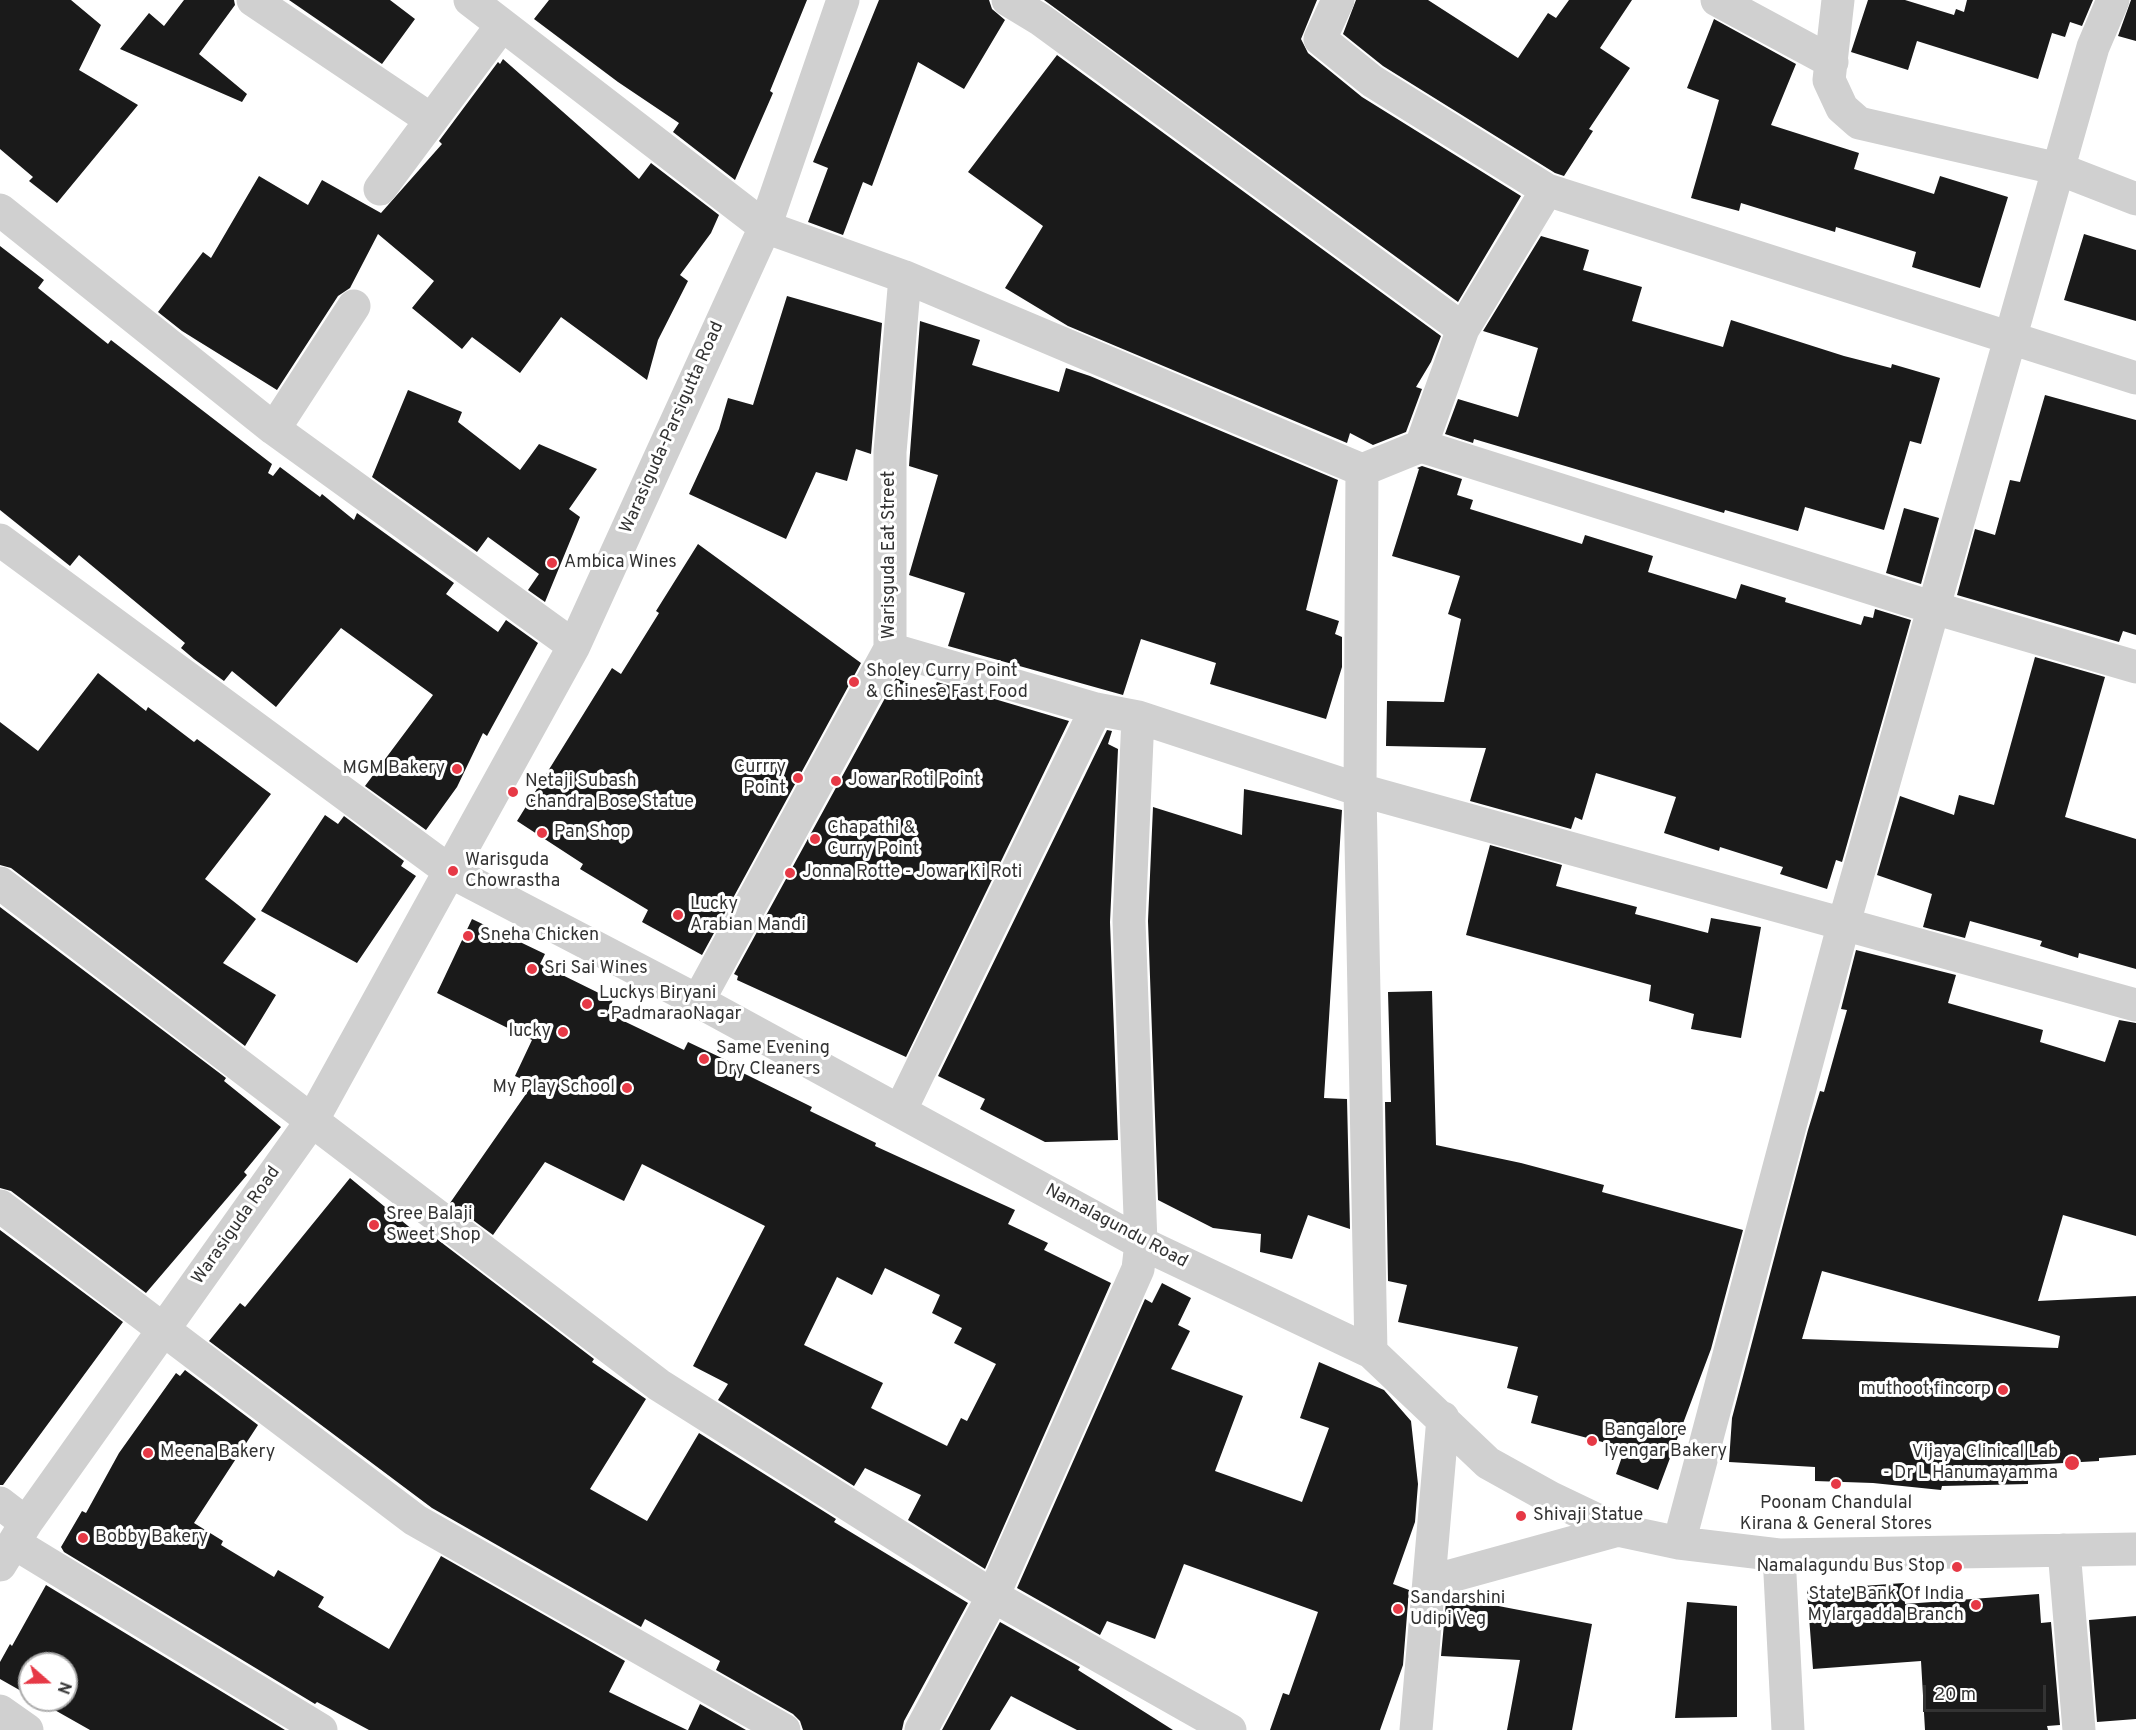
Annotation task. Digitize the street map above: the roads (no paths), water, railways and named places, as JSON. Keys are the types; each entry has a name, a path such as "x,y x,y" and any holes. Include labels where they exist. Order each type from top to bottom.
{"street":[{"path":"253,0 430,119"},
{"path":"470,0 765,227 905,277 1362,470 1421,446 1934,608 2136,667"},
{"name":"Warasiguda-Parsigutta Road","path":"451,873 574,646 765,227 843,0"},
{"path":"1008,0 1041,20 1463,329"},
{"path":"1338,0 1320,39 1372,81 1547,190 2136,378"},
{"path":"1717,0 1832,62"},
{"path":"1838,0 1829,80 1842,108 1859,123 2059,170 2136,199"},
{"path":"1679,1543 1844,923 2093,47 2113,0"},
{"path":"380,189 502,25"},
{"path":"1421,446 1463,329 1547,190"},
{"path":"0,210 274,429 574,646"},
{"name":"Warisguda Eat Street","path":"698,1001 890,649 890,452 905,277"},
{"path":"274,429 354,306"},
{"path":"1362,470 1360,790 1371,1352"},
{"name":"Namalagundu Road","path":"0,540 451,873 698,1001 1141,1243 1371,1352 1488,1463 1551,1498 1618,1530 1679,1543 1779,1555 2136,1549"},
{"path":"890,649 1096,709 1138,717 1360,790 2136,1005"},
{"path":"900,1111 1096,709"},
{"path":"921,1730 993,1596 1138,1269 1141,1243 1129,921 1138,717"},
{"name":"Warasiguda Road","path":"13,1544 313,1119 451,873"},
{"path":"0,883 313,1119 659,1385 993,1596 1230,1730"},
{"path":"0,1206 165,1328 415,1520 784,1730"},
{"path":"1416,1730 1443,1418"},
{"path":"0,1503 13,1544 321,1730"},
{"path":"1429,1582 1618,1530"},
{"path":"2064,1550 2079,1730"},
{"path":"1779,1555 1788,1730"},
{"path":"0,1711 27,1730"}],"place":[{"name":"Ambica Wines","path":"552,563"},
{"name":"Sholey Curry Point & Chinese Fast Food","path":"854,682"},
{"name":"MGM Bakery","path":"457,769"},
{"name":"Currry Point","path":"798,778"},
{"name":"Jowar Roti Point","path":"836,781"},
{"name":"Netaji Subash Chandra Bose Statue","path":"513,792"},
{"name":"Pan Shop","path":"542,833"},
{"name":"Chapathi & Curry Point","path":"815,839"},
{"name":"Warisguda Chowrastha","path":"453,871"},
{"name":"Jonna Rotte - Jowar Ki Roti","path":"790,873"},
{"name":"Lucky Arabian Mandi","path":"678,915"},
{"name":"Sneha Chicken","path":"468,936"},
{"name":"Sri Sai Wines","path":"532,969"},
{"name":"Luckys Biryani - PadmaraoNagar","path":"587,1004"},
{"name":"lucky","path":"563,1032"},
{"name":"Same Evening Dry Cleaners","path":"704,1059"},
{"name":"My Play School","path":"627,1088"},
{"name":"Sree Balaji Sweet Shop","path":"374,1225"},
{"name":"muthoot fincorp","path":"2003,1390"},
{"name":"Bangalore Iyengar Bakery","path":"1592,1441"},
{"name":"Meena Bakery","path":"148,1453"},
{"name":"Vijaya Clinical Lab - Dr L Hanumayamma","path":"2072,1463"},
{"name":"Poonam Chandulal Kirana & General Stores","path":"1836,1484"},
{"name":"Shivaji Statue","path":"1521,1516"},
{"name":"Bobby Bakery","path":"83,1538"},
{"name":"Namalagundu Bus Stop","path":"1957,1567"},
{"name":"State Bank Of India Mylargadda Branch","path":"1976,1605"},
{"name":"Sandarshini Udipi Veg","path":"1398,1609"}]}
